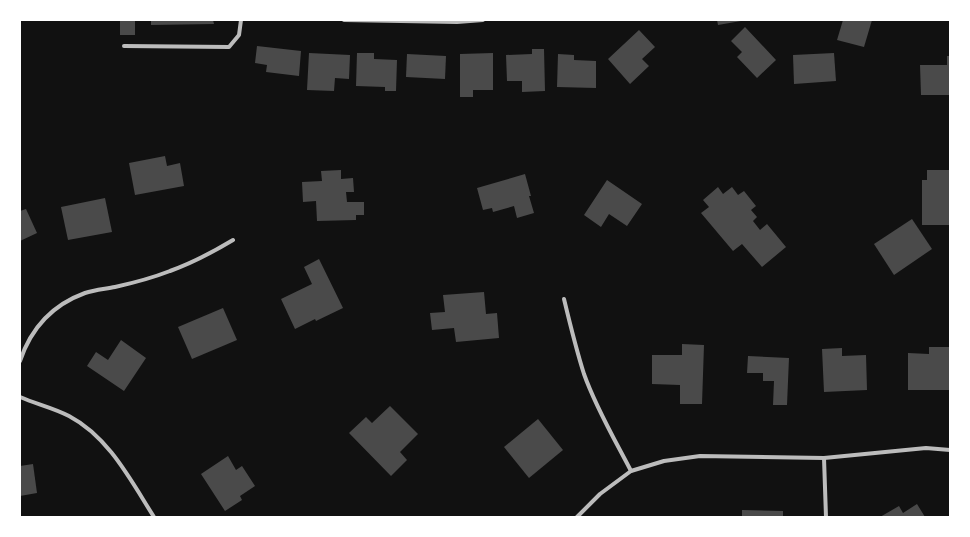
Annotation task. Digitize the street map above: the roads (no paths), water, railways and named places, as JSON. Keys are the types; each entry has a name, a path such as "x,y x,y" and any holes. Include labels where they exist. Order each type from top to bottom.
{"street":[{"path":"124,46 229,46 240,35 241,20"},
{"path":"344,20 457,22 483,20"},
{"path":"20,361 25,346 38,326 58,307 85,293 135,282 170,271 202,258 233,240"},
{"path":"564,299 572,334 585,375 598,408 631,472"},
{"path":"20,397 69,416 89,430 104,444 117,460 154,517"},
{"path":"577,517 600,494 631,472 664,461 700,456 824,458 926,448 950,450"},
{"path":"824,458 826,517"}]}
